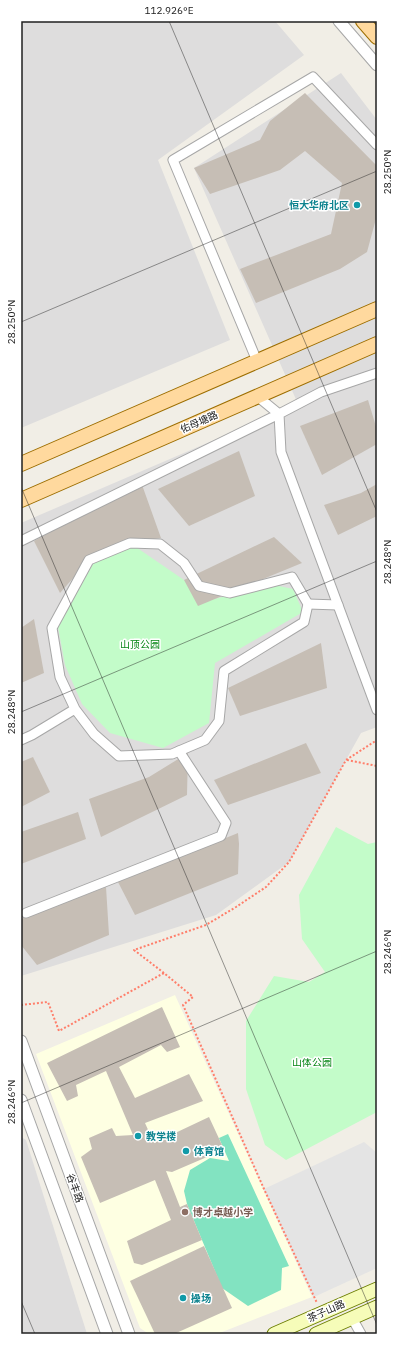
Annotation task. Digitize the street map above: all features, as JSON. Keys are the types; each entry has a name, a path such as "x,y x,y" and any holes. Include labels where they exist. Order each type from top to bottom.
{"main road":[{"path":"363,21 377,37"},
{"path":"21,464 377,309"},
{"name":"佑母塘路","path":"21,500 377,344"},
{"name":"茶子山路","path":"274,1334 377,1289"},
{"name":"茶子山路","path":"316,1334 377,1307"}],"street":[{"path":"339,21 377,65"},
{"path":"257,361 173,160 313,76 377,145"},
{"path":"21,541 321,392 377,373"},
{"path":"257,396 279,414 281,452 377,710"},
{"path":"130,542 160,544 184,563 199,586 230,593 292,577 308,604 304,622 224,671 219,721 205,740 172,754 119,756 94,734 75,709 60,677 52,628 89,560 130,542"},
{"path":"308,604 338,605"},
{"path":"21,740 75,709"},
{"path":"26,913 221,836 226,823 178,751"},
{"name":"谷丰路","path":"21,1041 129,1334"},
{"name":"谷丰路","path":"21,1100 107,1334"},
{"path":"352,1318 361,1334"}],"path":[{"path":"322,1313 264,1190 183,1005 193,998 134,950 206,925 266,887 289,862 346,760 377,740"},
{"path":"346,760 377,766"},
{"path":"21,1005 48,1002 59,1031 164,973"}],"shaded area":[{"path":"21,21 275,21 304,55 158,160 230,340 21,428"},
{"path":"341,73 377,120 377,727 361,733 289,862 216,915 21,976 21,523 298,404 194,168"},
{"name":"博才卓越小学","path":"175,995 312,1297 217,1334 149,1334 140,1328 36,1054"},
{"path":"21,1137 26,1140 87,1334 21,1334"},
{"path":"364,1142 377,1153 377,1268 314,1297 264,1189"}],"green space":[{"name":"山顶公园","path":"130,543 214,599 274,585 293,589 303,612 215,663 209,723 163,748 110,733 82,704 65,665 58,627 93,564"},
{"name":"山体公园","path":"336,827 368,844 377,842 377,1112 286,1160 265,1145 246,1089 246,1021 274,976 309,982 325,972 302,939 299,895"},
{"path":"228,1134 289,1266 282,1268 281,1290 248,1306 222,1288 187,1204 184,1191 190,1170 210,1158 229,1161 219,1138"}],"building":[{"name":"恒大华府北区","path":"305,93 377,166 377,215 367,252 340,269 256,303 240,269 331,234 342,183 305,151 280,170 210,194 194,168 260,140 270,121"},
{"path":"368,400 377,430 377,444 322,475 300,426"},
{"path":"239,451 255,496 189,526 158,489"},
{"path":"141,482 161,538 130,543 89,560 60,593 34,541"},
{"path":"377,484 377,516 338,535 324,505 361,493"},
{"path":"274,537 302,563 198,606 184,580"},
{"path":"34,619 44,673 21,683 21,628"},
{"path":"321,643 327,688 240,716 228,688"},
{"path":"306,743 321,773 228,805 214,780"},
{"path":"188,753 187,795 101,837 89,799 149,777"},
{"path":"33,757 50,792 21,807 21,762"},
{"path":"78,812 86,839 21,864 21,832"},
{"path":"238,833 238,874 135,915 118,882"},
{"path":"106,887 109,935 37,965 21,945 21,919"},
{"name":"教学楼","path":"162,1007 180,1047 167,1052 161,1045 119,1067 135,1098 189,1074 203,1101 145,1123 154,1143 209,1117 222,1145 207,1157 172,1172 166,1171 180,1207 187,1204 202,1240 142,1265 134,1263 127,1241 171,1220 155,1180 100,1203 81,1157 92,1149 89,1138 112,1128 116,1136 133,1135 106,1071 76,1085 78,1096 67,1101 47,1063"},
{"name":"操场","path":"204,1246 232,1308 174,1334 155,1334 130,1281"}],"place":[{"name":"恒大华府北区","path":"357,205"},
{"name":"教学楼","path":"138,1136"},
{"name":"体育馆","path":"186,1151"},
{"name":"博才卓越小学","path":"185,1212"},
{"name":"操场","path":"183,1298"}]}
